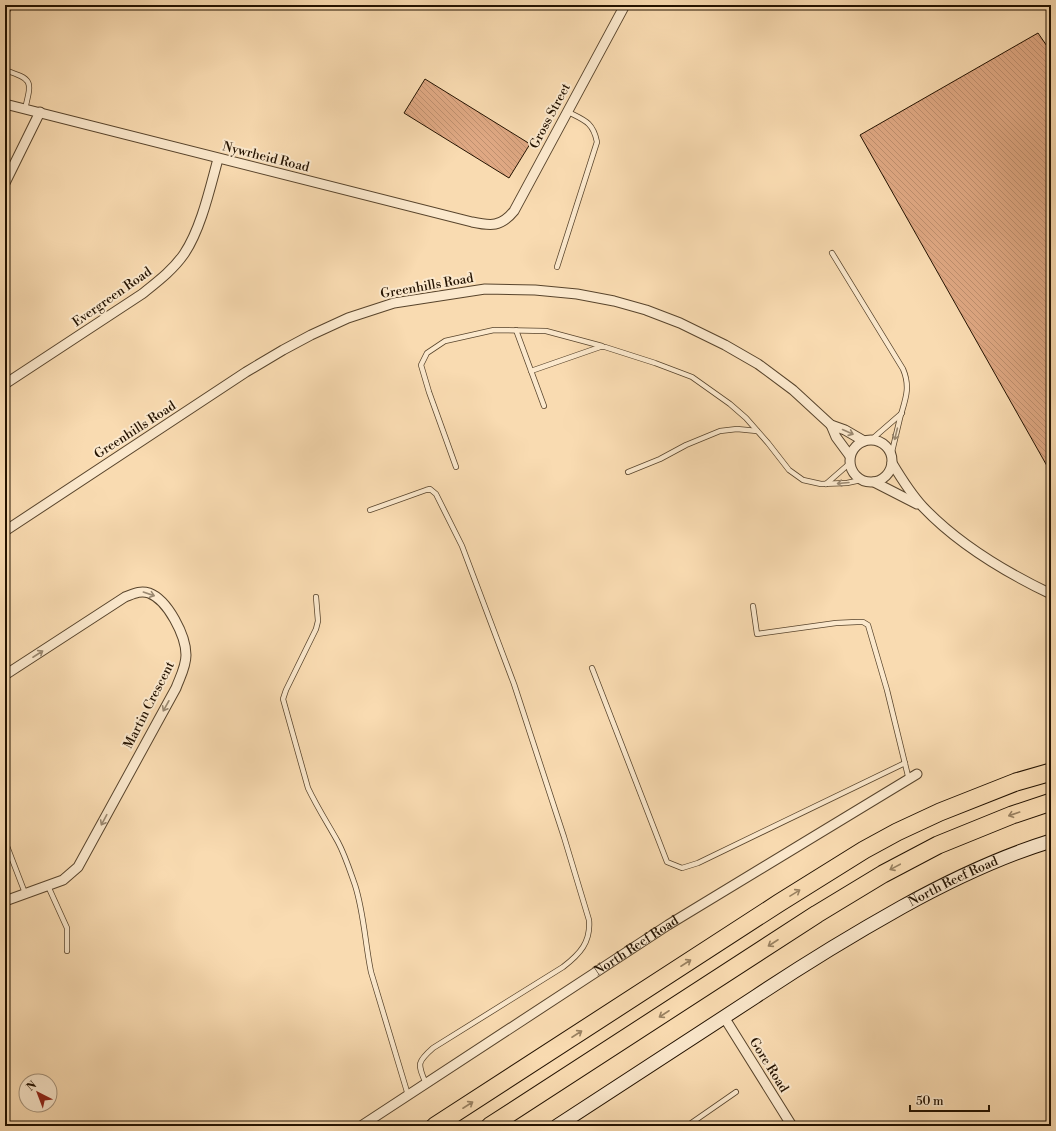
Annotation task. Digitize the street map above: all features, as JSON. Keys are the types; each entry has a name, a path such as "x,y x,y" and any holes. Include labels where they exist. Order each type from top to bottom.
{"highway":[{"path":"435,1126 773,907 864,850 897,832 940,812 1016,782 1051,772"},
{"path":"490,1126 817,914 883,874 938,845 1012,815 1051,802"}],"main road":[{"name":"North Reef Road","path":"557,1126 834,947 935,889 994,862 1051,841"}],"street":[{"name":"Gross Street","path":"486,225 498,224 514,211 625,5"},
{"name":"Nywrheid Road","path":"5,104 486,225"},
{"path":"5,183 40,112"},
{"name":"Evergreen Road","path":"5,384 142,294 167,274 184,254 192,241 218,158"},
{"name":"Greenhills Road","path":"5,531 246,372 311,335 348,318 394,303 485,289 535,290 577,294 614,301 646,310 673,320 725,345 758,364 793,390 831,425 867,440"},
{"name":"Greenhills Road","path":"831,425 836,437 850,459"},
{"path":"891,459 890,469 886,475 881,480 874,482 861,480 851,470 850,459 853,449 858,444 867,440 878,441 884,444 888,449 891,459 913,494 923,507 951,533 987,559 1021,580 1051,594"},
{"path":"874,482 897,492 923,507"},
{"name":"Martin Crescent","path":"5,675 125,597 135,593 148,593 160,599 177,625 186,647 185,665 176,688 78,867 63,880 5,900"},
{"name":"North Reef Road","path":"362,1126 668,925 917,774"},
{"name":"Gore Road","path":"724,1017 792,1126"}],"lane":[{"path":"5,14 11,5"},
{"path":"5,70 28,80 29,92 25,109"},
{"path":"557,267 597,142 592,126 568,112"},
{"path":"832,253 903,369 906,378 907,396 891,459"},
{"path":"456,467 420,365 427,353 445,341 494,330 516,330 546,331 605,347 692,377 730,404 746,418 789,470 803,480 826,484 847,483 861,480"},
{"path":"516,330 544,406"},
{"path":"531,371 600,347 605,347"},
{"path":"867,440 902,413"},
{"path":"628,472 720,431 738,429 757,431"},
{"path":"826,484 850,459"},
{"path":"370,510 430,489 436,494 462,546 514,684 571,859 587,911 590,926 585,944 576,957 432,1048 424,1056 419,1067 426,1084"},
{"path":"316,597 318,621 316,629 286,690 283,699 284,707 308,788 338,844 355,885 371,972 408,1095"},
{"path":"753,606 757,634 836,623 863,622 868,626 887,690 908,780"},
{"path":"592,668 668,862 682,868 698,863 905,763"},
{"path":"5,841 25,893"},
{"path":"48,886 67,928 67,951"},
{"path":"687,1126 736,1092"}],"building":[{"path":"1038,33 1051,52 1051,473 860,135"},
{"path":"425,79 530,144 509,178 404,113"}]}
